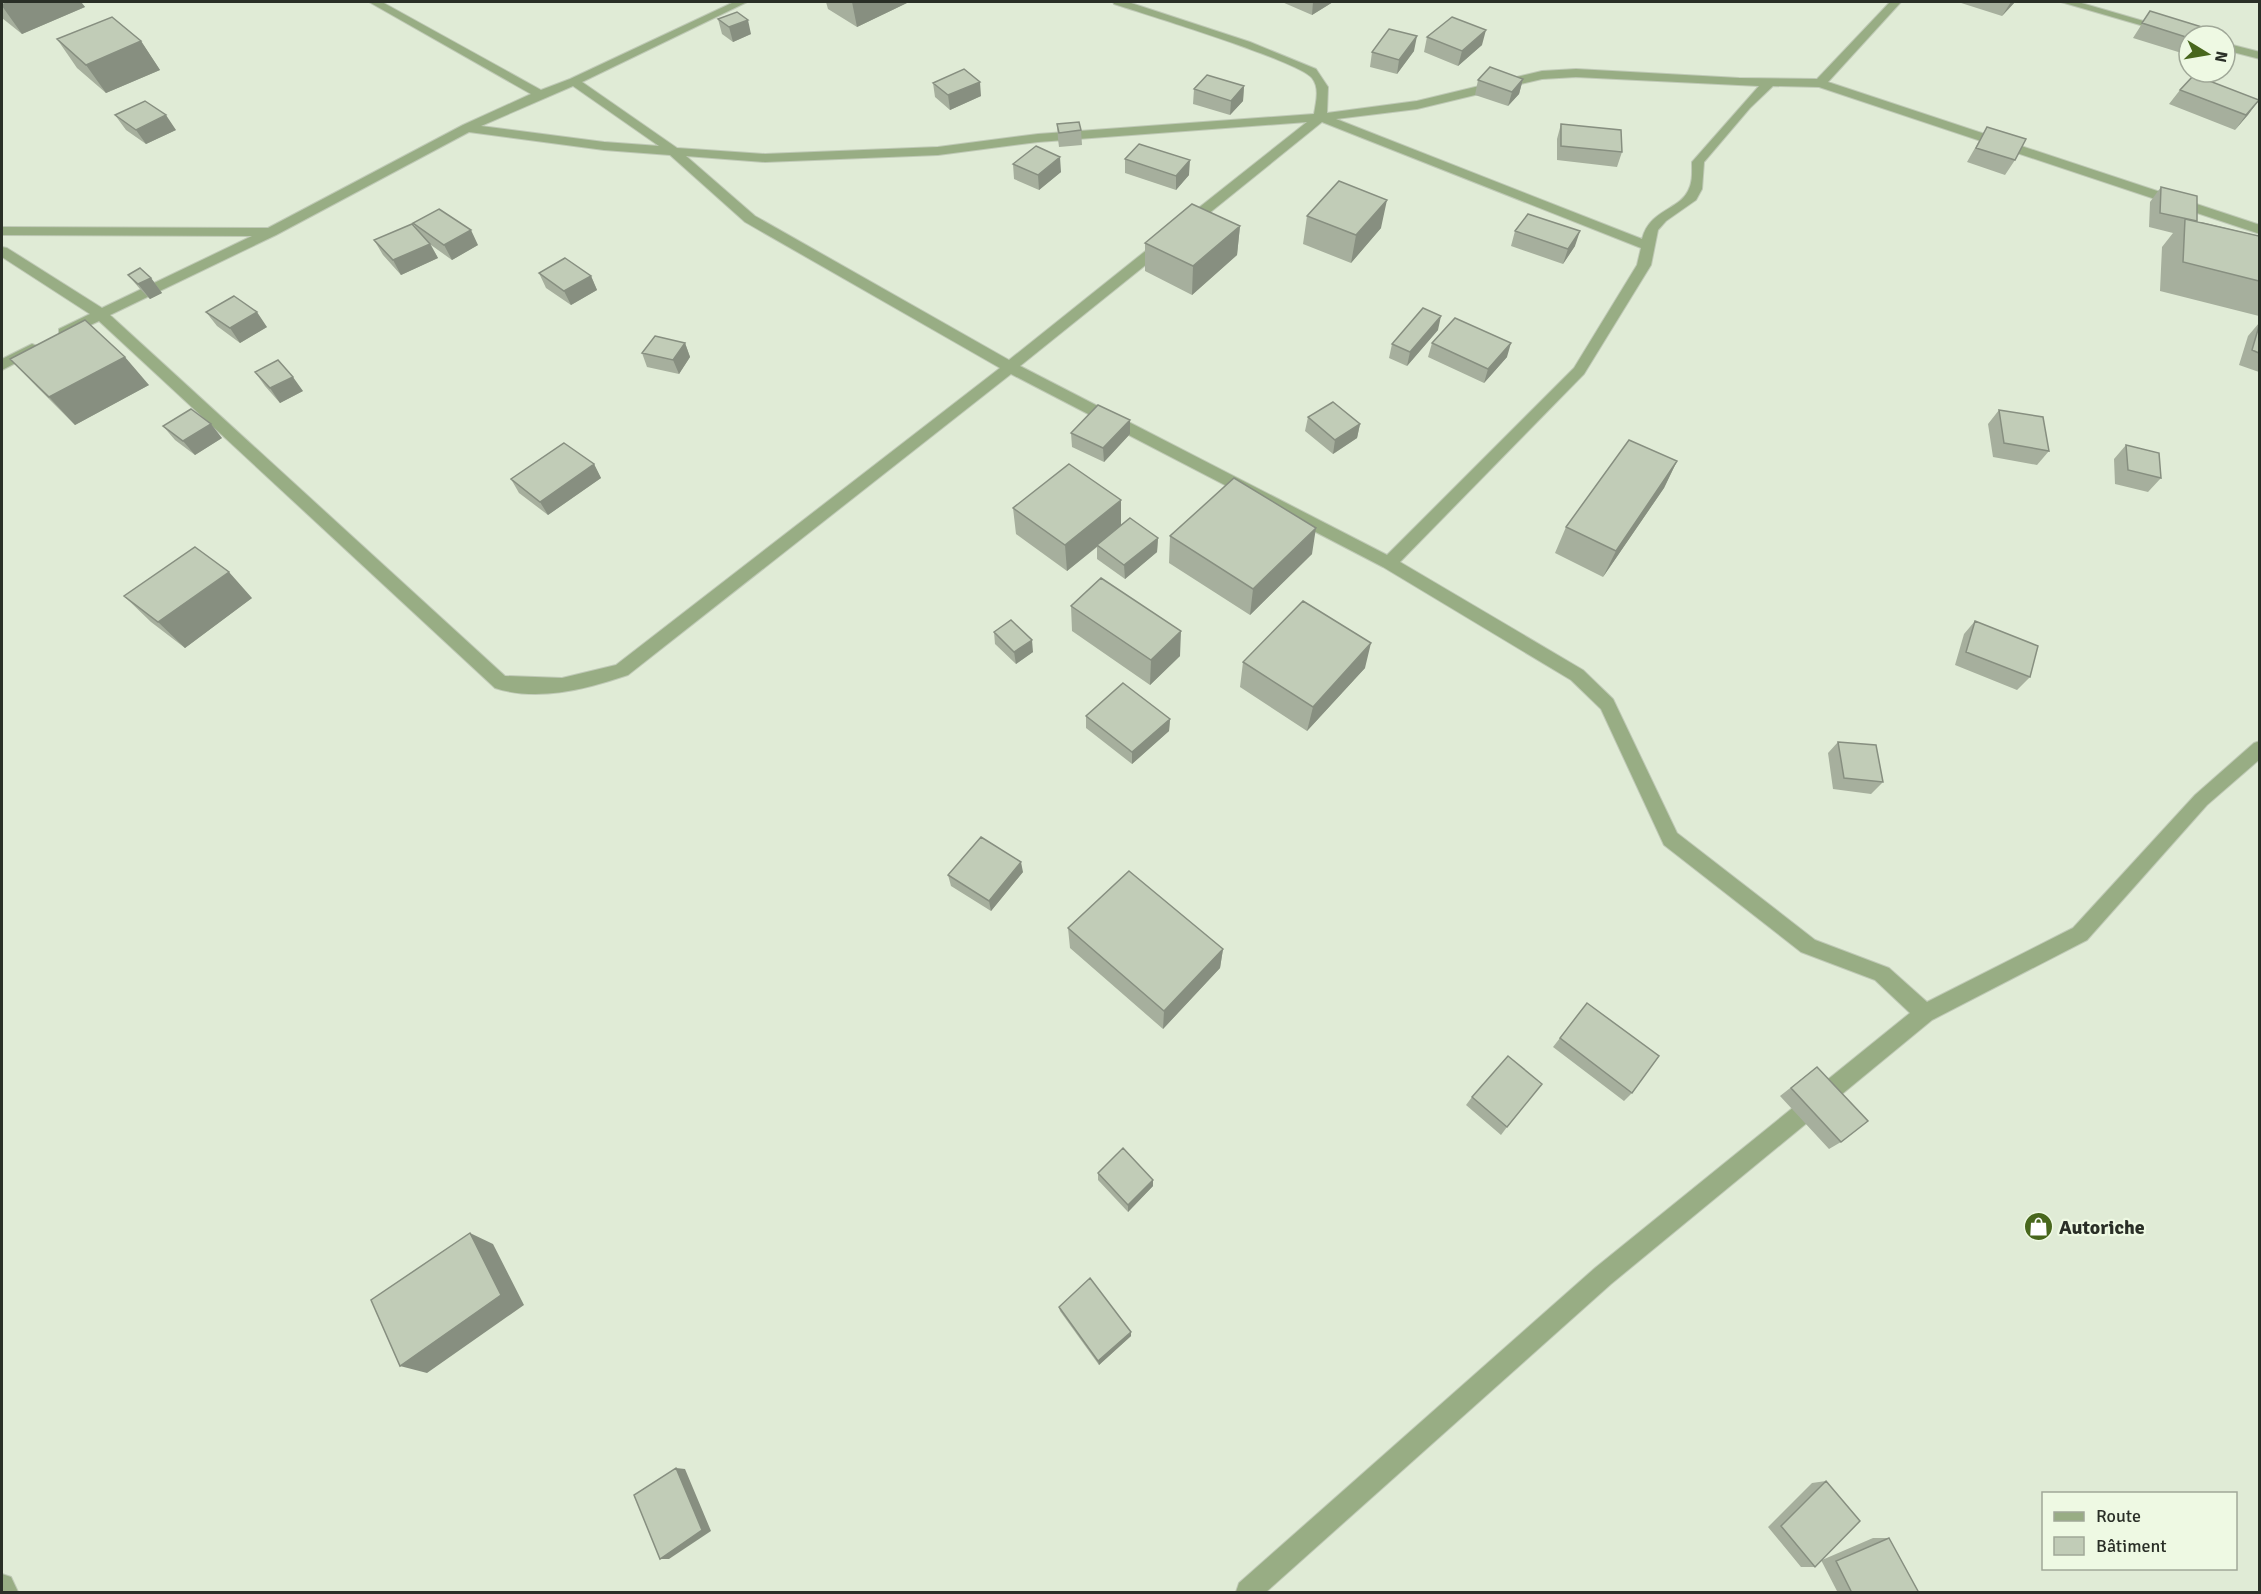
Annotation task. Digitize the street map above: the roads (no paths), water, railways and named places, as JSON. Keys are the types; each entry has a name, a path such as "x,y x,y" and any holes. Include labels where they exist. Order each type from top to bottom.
{"street":[{"path":"375,2 540,94"},
{"path":"2,365 99,313 271,232 467,128 540,94 574,82 742,2"},
{"path":"2,251 99,313 501,682 549,688 586,683 622,670 1010,367 1320,117 1324,90 1320,79 1312,71 1246,44 1118,2"},
{"path":"1820,83 1893,2"},
{"path":"2067,2 2177,33"},
{"path":"2237,50 2259,56"},
{"path":"467,128 604,146 765,158 938,151 1038,138 1320,117 1417,105 1542,75 1576,73 1820,83 2259,230"},
{"path":"574,82 672,150 750,219 1010,367 1389,563 1576,675 1607,704 1670,839 1808,946 1882,974 1925,1013"},
{"path":"1389,563 1579,371 1639,273 1650,247 1650,231 1661,218 1690,199 1700,185 1698,162 1746,105 1769,82"},
{"path":"1324,90 1355,112"},
{"path":"1320,117 1650,247"},
{"path":"2,231 271,232"},
{"path":"1248,1593 1603,1276 1925,1013 2080,934 2201,800 2259,748"},
{"path":"2,1586 6,1593"}],"place":[{"name":"Autoriche","path":"2038,1227"}]}
